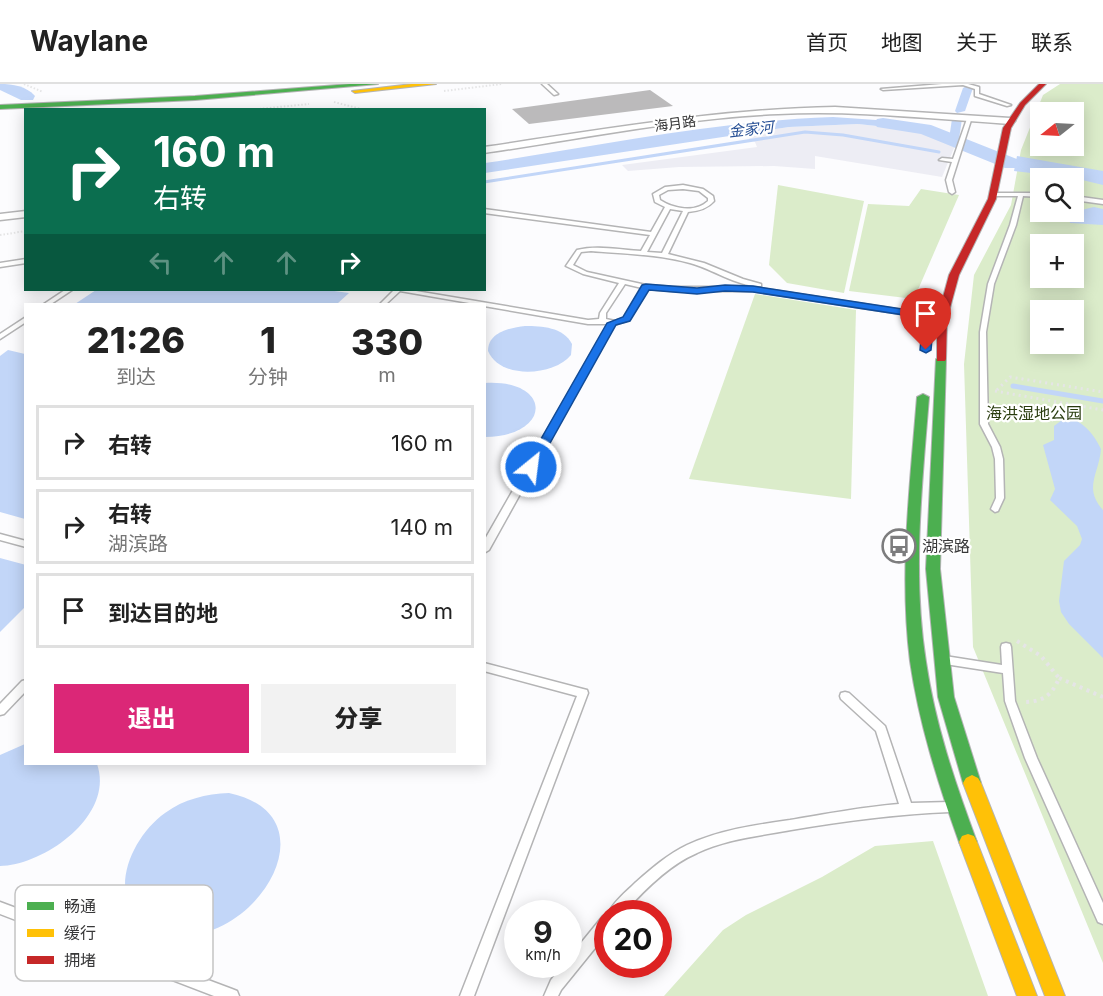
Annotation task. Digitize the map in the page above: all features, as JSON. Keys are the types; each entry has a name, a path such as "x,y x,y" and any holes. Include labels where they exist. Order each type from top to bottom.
{"main road":[{"path":"0,107 195,98 375,84"},
{"path":"119,108 311,96 433,84"},
{"path":"985,162 997,142 1009,105 1029,84"},
{"path":"1004,120 1043,84"},
{"path":"0,113 24,112"},
{"path":"997,142 997,172 993,194 954,275 942,318 933,569 946,697 962,755 1055,996"},
{"path":"923,386 912,600 919,667 932,728 957,807 1027,996"}],"street":[{"name":"海月路","path":"486,150 653,123 812,110 1004,120"},
{"path":"0,217 24,214"}],"lane":[{"path":"544,84 556,94"},
{"path":"883,89 963,84 977,88 977,95 983,98 1009,105"},
{"path":"952,192 949,180 970,117"},
{"path":"942,160 955,161"},
{"path":"667,188 693,188 711,197 708,204 703,207 686,210 668,207 661,204 655,197 667,188"},
{"path":"993,194 1030,195"},
{"path":"995,509 1000,498 999,459 996,447 984,424 983,332 991,284 1013,225 1021,195"},
{"path":"1084,199 1103,202"},
{"path":"643,253 668,207"},
{"path":"664,255 686,210"},
{"path":"486,211 653,234"},
{"path":"579,250 664,255 713,268 754,284 929,313 753,289 725,288 697,291 646,287 585,273 570,266 579,250"},
{"path":"0,265 24,261"},
{"path":"602,321 603,313 623,282"},
{"path":"486,304 588,322 612,323 627,319 646,287"},
{"path":"49,303 67,291"},
{"path":"384,303 396,291"},
{"path":"408,291 478,303"},
{"path":"0,337 24,320"},
{"path":"486,546 612,323"},
{"path":"0,537 24,543"},
{"path":"1010,643 1008,670 1010,701 1031,758 1103,918"},
{"path":"942,660 1008,670"},
{"path":"467,996 583,693 486,668"},
{"path":"0,711 24,686"},
{"path":"845,696 881,729 907,810"},
{"path":"628,900 680,856 713,842 748,832 816,820 957,807"},
{"path":"0,908 15,914"},
{"path":"551,996 556,985 594,938"},
{"path":"192,981 232,996"}],"path":[{"path":"334,102 357,108"},
{"path":"0,235 24,231"},
{"path":"996,391 1010,377 1103,392"},
{"path":"982,389 1103,410"},
{"path":"1010,643 1039,654 1059,678 1103,697"},
{"path":"1010,701 1037,703 1050,696 1059,678"}],"shaded area":[{"path":"858,124 923,131 945,138 946,135 959,136 942,177 815,156 815,169 774,166 679,167 628,171 622,165 757,147 755,142 742,134 789,127"}],"green space":[{"name":"海洪湿地公园","path":"1060,84 1103,84 1103,963 973,647 964,364 974,275 1011,205 1021,150 1030,128 1030,156 1084,156 1084,102 1040,102 1043,95"},
{"path":"778,185 864,201 844,293 787,283 769,265"},
{"path":"921,189 959,195 914,299 849,291 868,204 909,206"},
{"path":"755,294 856,310 851,499 689,479"},
{"path":"933,841 988,996 664,996 723,930 746,915 822,877 875,846"}],"water":[{"path":"833,117 905,122 931,129 923,131 858,124 789,127 486,173 486,163 702,129 789,119"},
{"path":"1017,156 1103,171 1103,185 1084,180 1084,168 1030,168 1030,173 1014,171"},
{"path":"1094,207 1103,209 1103,225 1070,223 1084,222 1084,209"},
{"path":"94,291 334,291 349,293 338,303 76,303"},
{"path":"525,326 545,327 563,334 572,344 571,355 553,367 528,372 515,371 494,360 488,351 492,339 501,332"},
{"path":"8,350 24,354 24,519 0,512 0,356"},
{"path":"486,383 507,384 523,390 532,398 536,408 533,418 523,428 507,434 486,437"},
{"path":"1066,417 1087,428 1101,449 1093,488 1097,502 1103,510 1103,658 1069,624 1061,612 1059,601 1064,561 1080,545 1082,539 1077,526 1050,500 1055,489 1043,445 1054,440 1054,426"},
{"path":"0,558 24,564 24,608 0,632"},
{"path":"24,744 24,765 97,765 100,783 96,801 86,818 72,834 37,857 0,866 0,755"},
{"path":"229,793 262,807 278,829 279,855 269,883 249,907 222,926 213,929 213,885 125,885 131,856 151,825 180,804"}],"building":[{"path":"650,90 673,106 529,124 512,109"}],"waterway":[{"path":"1,84 27,96"},
{"path":"960,111 968,88"},
{"path":"954,139 957,119"},
{"name":"金家河","path":"883,123 925,129 1012,164"},
{"path":"486,182 805,132 843,135 939,152"},
{"path":"1013,386 1103,401"}],"traffic: fast":[{"path":"0,107 195,98 375,84"},
{"path":"941,359 933,569 946,697 972,783"},
{"path":"923,397 912,545 915,634 922,687 934,740 968,842"}],"traffic: slow":[{"path":"355,91 433,84"},
{"path":"972,783 1055,996"},
{"path":"968,842 1027,996"}],"traffic: jam":[{"path":"941,359 942,319 954,275 992,199 1007,128 1022,104 1043,84"}],"place":[{"name":"湖滨路","path":"899,546"}],"route":[{"path":"531,467 612,323 627,319 646,287 697,291 725,288 753,289 928,316 926,350"}]}
